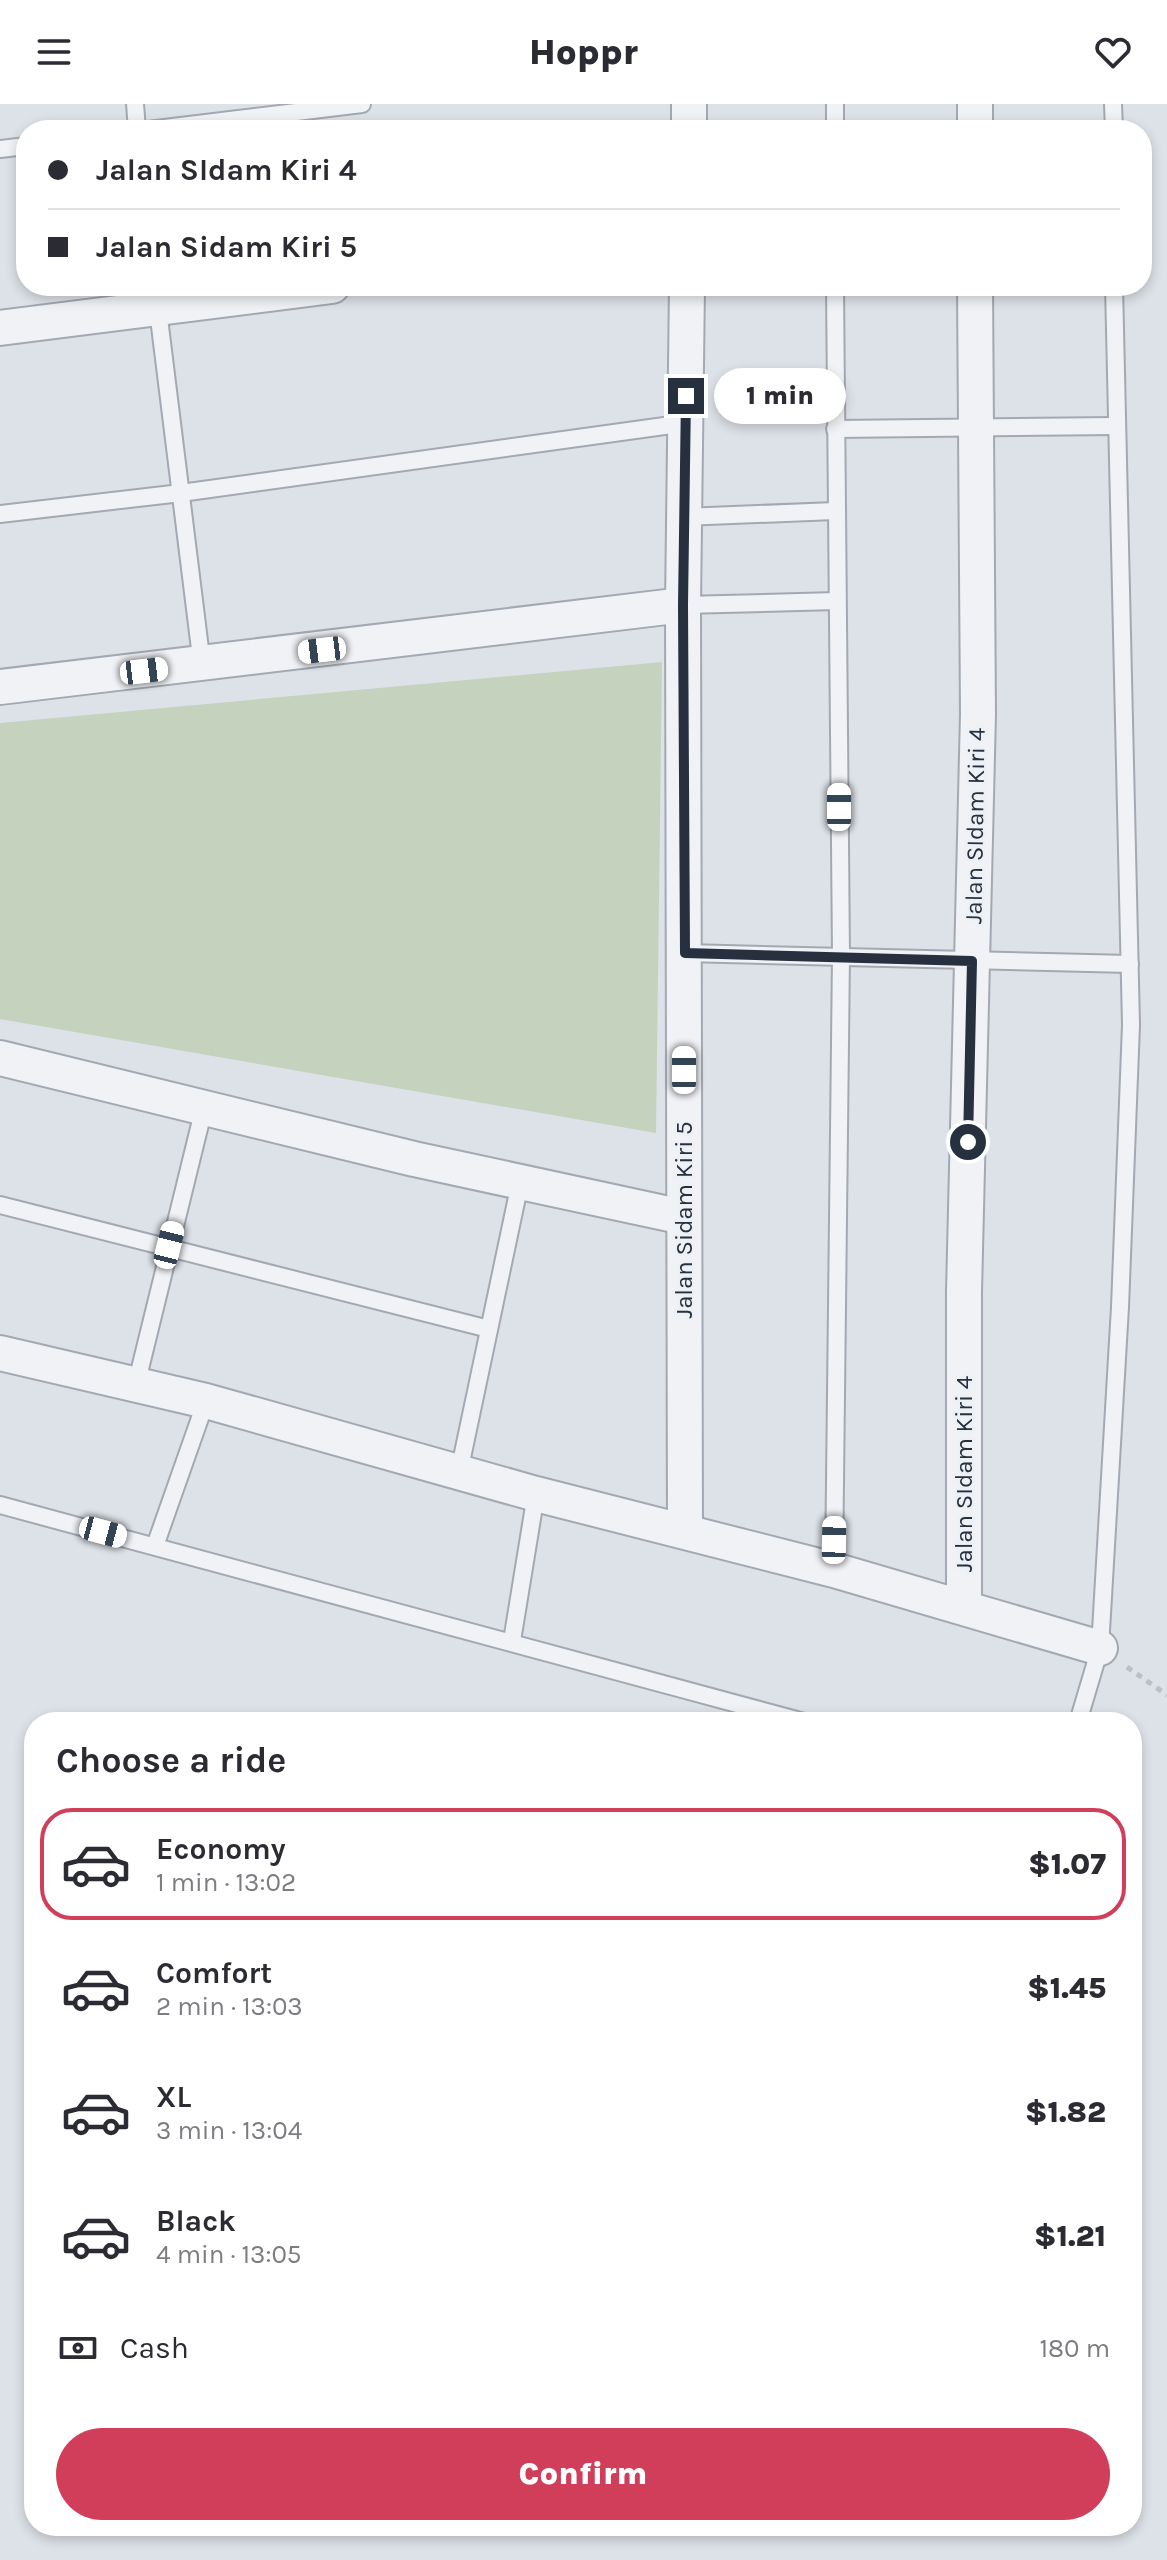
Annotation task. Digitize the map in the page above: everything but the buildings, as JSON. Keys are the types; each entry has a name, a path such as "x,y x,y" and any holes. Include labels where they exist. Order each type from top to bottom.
{"street":[{"path":"0,328 156,298 185,296"},
{"name":"Jalan Sidam Kiri 5","path":"685,1530 683,517 687,296"},
{"name":"Jalan SIdam Kiri 4","path":"964,1606 964,1292 978,714 975,296"},
{"path":"0,687 683,605"},
{"path":"0,1058 520,1183 683,1217"},
{"path":"0,1353 206,1401 536,1494 834,1570 1100,1648"}],"lane":[{"path":"230,120 362,104"},
{"path":"834,1570 841,955 835,296"},
{"path":"1081,1712 1100,1648 1120,1307 1130,964 1114,296"},
{"path":"156,298 202,665"},
{"path":"0,514 181,493 686,423"},
{"path":"835,429 1115,426"},
{"path":"683,517 835,511"},
{"path":"683,605 837,601"},
{"path":"685,953 1130,964"},
{"path":"136,1385 204,1108"},
{"path":"459,1472 520,1183"},
{"path":"0,1205 169,1245 489,1329"},
{"path":"155,1546 206,1401"},
{"path":"512,1641 536,1494"},
{"path":"0,1505 768,1712"}],"path":[{"path":"1100,1648 1167,1695"}],"green space":[{"path":"662,662 656,1133 0,1019 0,723"}],"route":[{"path":"686,396 683,517 685,953 972,961 968,1142"}]}
